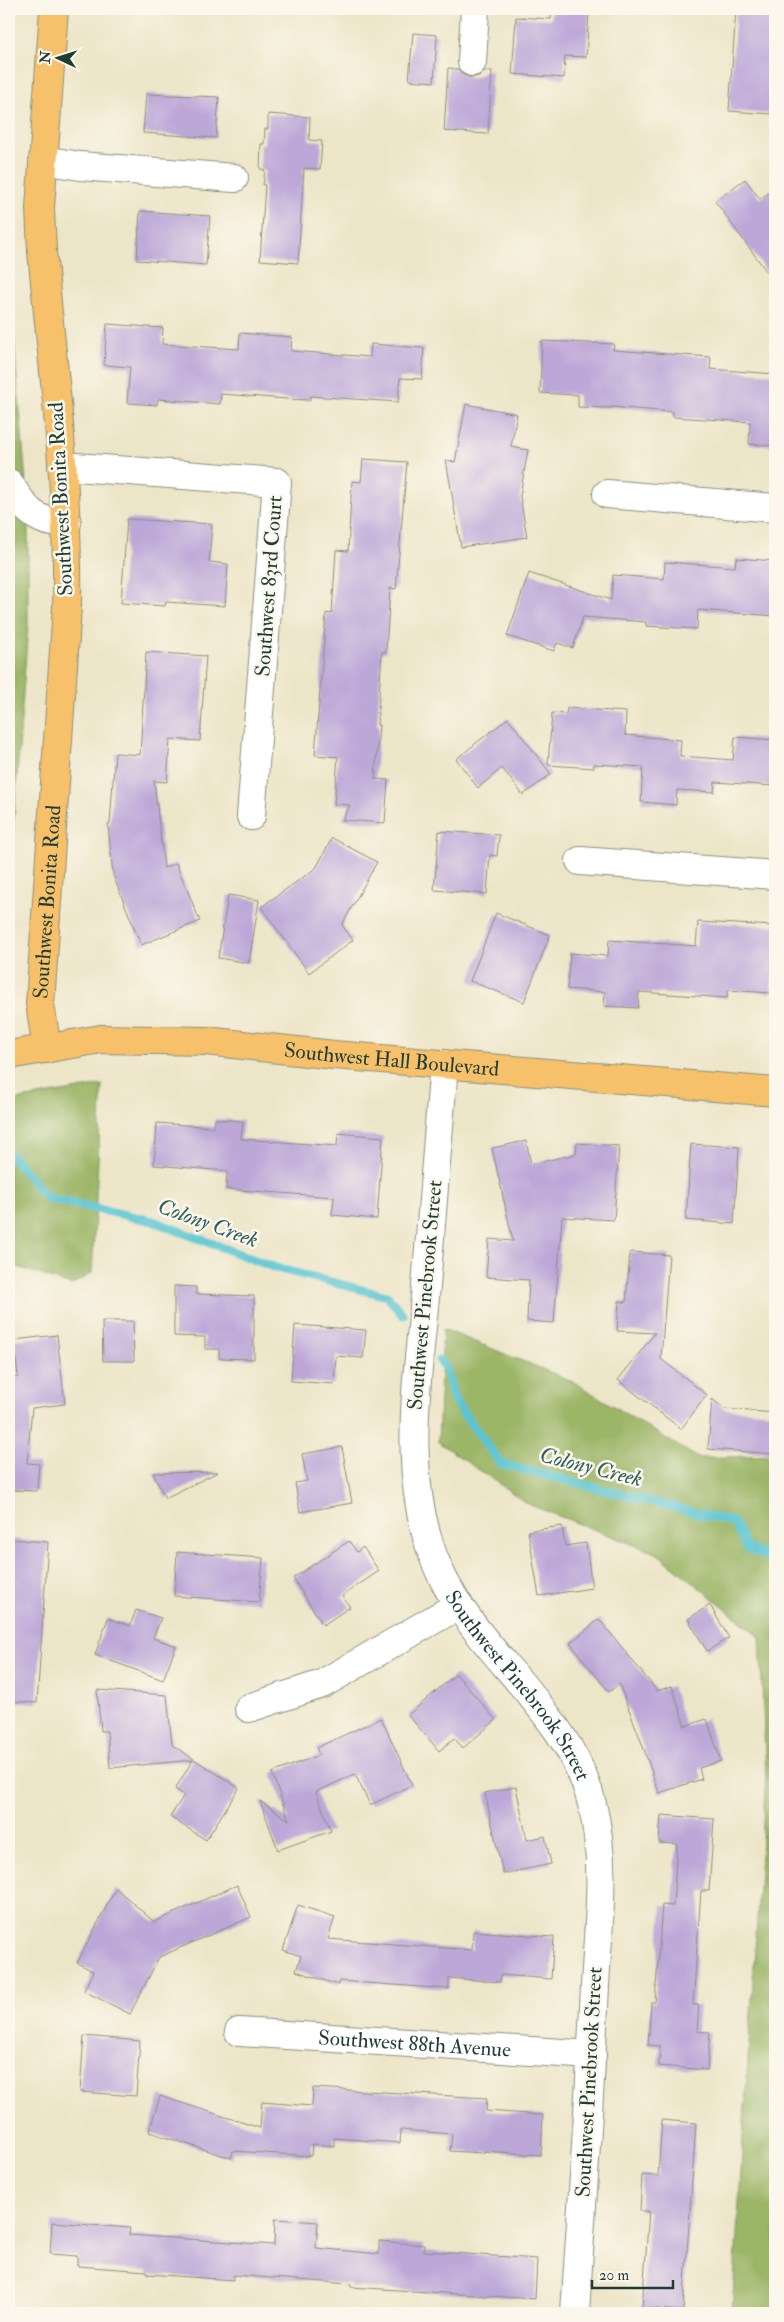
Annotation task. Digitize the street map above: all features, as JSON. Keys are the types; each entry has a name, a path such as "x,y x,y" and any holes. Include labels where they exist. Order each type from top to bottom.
{"main road":[{"name":"Southwest Bonita Road","path":"47,1049 40,1004 67,606 66,523 42,251 40,208 54,9"},
{"name":"Southwest Hall Boulevard","path":"9,1055 101,1039 206,1041 444,1064 775,1092"}],"street":[{"path":"472,62 475,9"},
{"path":"43,160 80,166 234,178"},
{"name":"Southwest 83rd Court","path":"62,466 277,482 251,816"},
{"path":"9,483 33,516 52,523 66,523"},
{"path":"607,494 775,508"},
{"path":"580,861 775,875"},
{"name":"Southwest Pinebrook Street","path":"444,1064 413,1430 421,1512 440,1570 458,1605 566,1739 583,1773 600,1842 600,1892 592,2055 575,2313"},
{"path":"249,1708 322,1684 458,1605"},
{"name":"Southwest 88th Avenue","path":"238,2032 592,2055"}],"green space":[{"path":"9,280 27,495 9,472"},
{"path":"9,503 28,522 28,625 9,884"},
{"path":"102,1085 92,1273 71,1285 9,1264 9,1101"},
{"path":"443,1329 572,1381 698,1458 775,1455 775,2313 732,2313 766,1776 760,1637 658,1554 530,1505 438,1442"}],"building":[{"path":"552,9 589,12 586,57 565,56 564,78 512,74 516,17 551,19"},
{"path":"736,9 775,9 773,114 729,111"},
{"path":"413,33 437,35 434,82 409,80"},
{"path":"448,68 458,69 463,75 471,78 479,76 485,71 492,71 488,134 444,131"},
{"path":"146,94 219,97 216,138 143,133"},
{"path":"268,114 310,117 309,140 322,141 320,169 304,168 298,263 260,260 265,185 263,185 265,170 260,169 261,144 264,144 265,129 268,129"},
{"path":"745,179 760,199 775,188 775,283 715,201"},
{"path":"140,211 210,216 206,265 137,260"},
{"path":"107,324 163,328 162,344 239,349 240,333 292,337 291,351 370,357 371,344 424,348 422,379 400,378 398,402 310,396 310,400 221,394 220,404 158,399 157,405 127,403 130,367 104,365"},
{"path":"542,341 614,344 613,350 711,357 710,369 775,374 775,446 749,444 750,422 673,417 673,412 611,407 578,407 578,395 540,393"},
{"path":"466,404 517,414 511,447 528,450 520,496 527,537 461,547 446,460 455,462"},
{"path":"363,459 407,462 396,589 390,588 386,652 382,652 377,725 379,725 375,779 388,780 385,823 342,820 350,805 334,804 338,757 315,755 326,613 332,614 336,550 348,551 352,481 361,482"},
{"path":"127,519 212,524 209,562 228,564 225,606 166,602 165,606 121,603"},
{"path":"736,558 775,561 775,616 698,610 697,629 646,626 646,622 583,617 573,648 557,643 554,651 507,636 529,573 611,600 613,575 664,579 665,562 735,567"},
{"path":"146,652 206,656 200,741 170,739 167,782 154,781 164,868 176,863 200,921 141,945 113,875 108,824 110,824 115,753 140,755"},
{"path":"567,708 626,712 625,735 681,740 680,756 733,760 735,737 775,740 775,786 715,782 714,792 677,790 676,805 641,802 643,767 594,764 594,768 548,765 552,713 566,714"},
{"path":"508,718 551,774 523,795 502,768 478,788 456,759"},
{"path":"439,831 499,835 497,856 490,855 487,894 434,890"},
{"path":"332,838 377,862 342,925 353,940 309,973 261,907 316,868"},
{"path":"228,895 259,900 249,963 218,958"},
{"path":"496,913 550,935 524,1002 470,981"},
{"path":"698,922 775,926 775,979 772,979 771,993 728,990 727,998 639,992 638,1008 604,1006 605,992 567,989 570,953 608,956 609,940 696,946"},
{"path":"215,1119 243,1121 241,1139 337,1146 338,1133 383,1137 377,1219 332,1215 334,1197 226,1189 227,1171 154,1165 157,1123 214,1127"},
{"path":"526,1141 531,1164 576,1154 577,1143 619,1146 614,1220 562,1217 554,1323 527,1321 529,1280 486,1277 489,1239 513,1241 492,1148"},
{"path":"691,1144 739,1147 734,1224 686,1220"},
{"path":"630,1252 669,1255 661,1359 707,1395 681,1429 618,1380 655,1333 617,1331 619,1301 626,1302"},
{"path":"174,1286 196,1287 196,1294 254,1296 254,1359 219,1358 219,1349 205,1349 205,1337 174,1336"},
{"path":"102,1321 133,1321 134,1361 103,1361"},
{"path":"295,1325 366,1330 363,1358 336,1356 334,1384 291,1381"},
{"path":"57,1335 65,1404 32,1408 27,1463 39,1464 37,1491 9,1490 9,1378 18,1377 14,1340"},
{"path":"712,1399 725,1409 775,1413 775,1454 708,1449"},
{"path":"342,1447 352,1503 300,1512 295,1483 307,1481 302,1454"},
{"path":"218,1472 165,1498 153,1473"},
{"path":"562,1526 565,1546 586,1543 592,1588 539,1596 528,1531"},
{"path":"9,1539 48,1542 37,1703 9,1701"},
{"path":"349,1541 357,1552 363,1547 379,1571 342,1596 350,1607 323,1625 293,1578"},
{"path":"177,1552 263,1558 259,1602 174,1596"},
{"path":"710,1605 729,1638 707,1651 688,1619"},
{"path":"136,1610 161,1618 153,1638 176,1646 163,1680 95,1655 108,1618 130,1626"},
{"path":"599,1619 657,1691 672,1686 685,1726 707,1719 721,1761 699,1768 702,1779 659,1793 619,1684 609,1692 570,1643"},
{"path":"456,1674 496,1720 463,1748 454,1738 439,1751 408,1715"},
{"path":"97,1690 167,1695 172,1745 239,1788 206,1840 170,1817 184,1795 175,1789 193,1760 110,1768 107,1731 101,1731"},
{"path":"381,1718 412,1785 370,1805 355,1774 316,1792 331,1831 278,1850 260,1801 289,1820 272,1773 319,1755 316,1748"},
{"path":"516,1787 527,1840 545,1836 551,1864 503,1874 485,1793"},
{"path":"661,1815 714,1819 709,1891 701,1891 693,2005 699,2005 697,2031 710,2032 707,2070 659,2066 660,2046 648,2045 651,2002 655,2002 662,1905 673,1906 677,1844 659,1843"},
{"path":"237,1885 251,1917 159,1957 130,2014 84,1991 93,1971 77,1963 116,1888 154,1922"},
{"path":"298,1905 335,1917 328,1939 472,1950 473,1931 554,1937 551,1979 501,1975 500,1982 449,1978 449,1989 339,1981 338,1985 296,1971 301,1956 283,1950"},
{"path":"84,2036 140,2041 136,2096 80,2092"},
{"path":"313,2088 487,2098 486,2111 543,2115 541,2155 450,2151 452,2134 401,2130 400,2143 334,2138 334,2146 312,2144 311,2156 233,2151 231,2158 149,2132 160,2096 260,2128 262,2102 312,2106"},
{"path":"662,2120 696,2123 683,2311 642,2308 649,2211 640,2211 642,2175 658,2176"},
{"path":"275,2219 318,2222 316,2248 379,2254 379,2241 424,2245 424,2251 537,2259 535,2299 351,2287 351,2284 233,2275 233,2280 147,2274 147,2271 77,2266 77,2256 50,2254 52,2222 130,2228 129,2235 274,2245"}],"waterway":[{"name":"Colony Creek","path":"9,1153 47,1198 153,1221 276,1268 387,1296 403,1315"},
{"name":"Colony Creek","path":"439,1360 446,1368 454,1400 501,1464 733,1522 747,1548 775,1560"}]}
